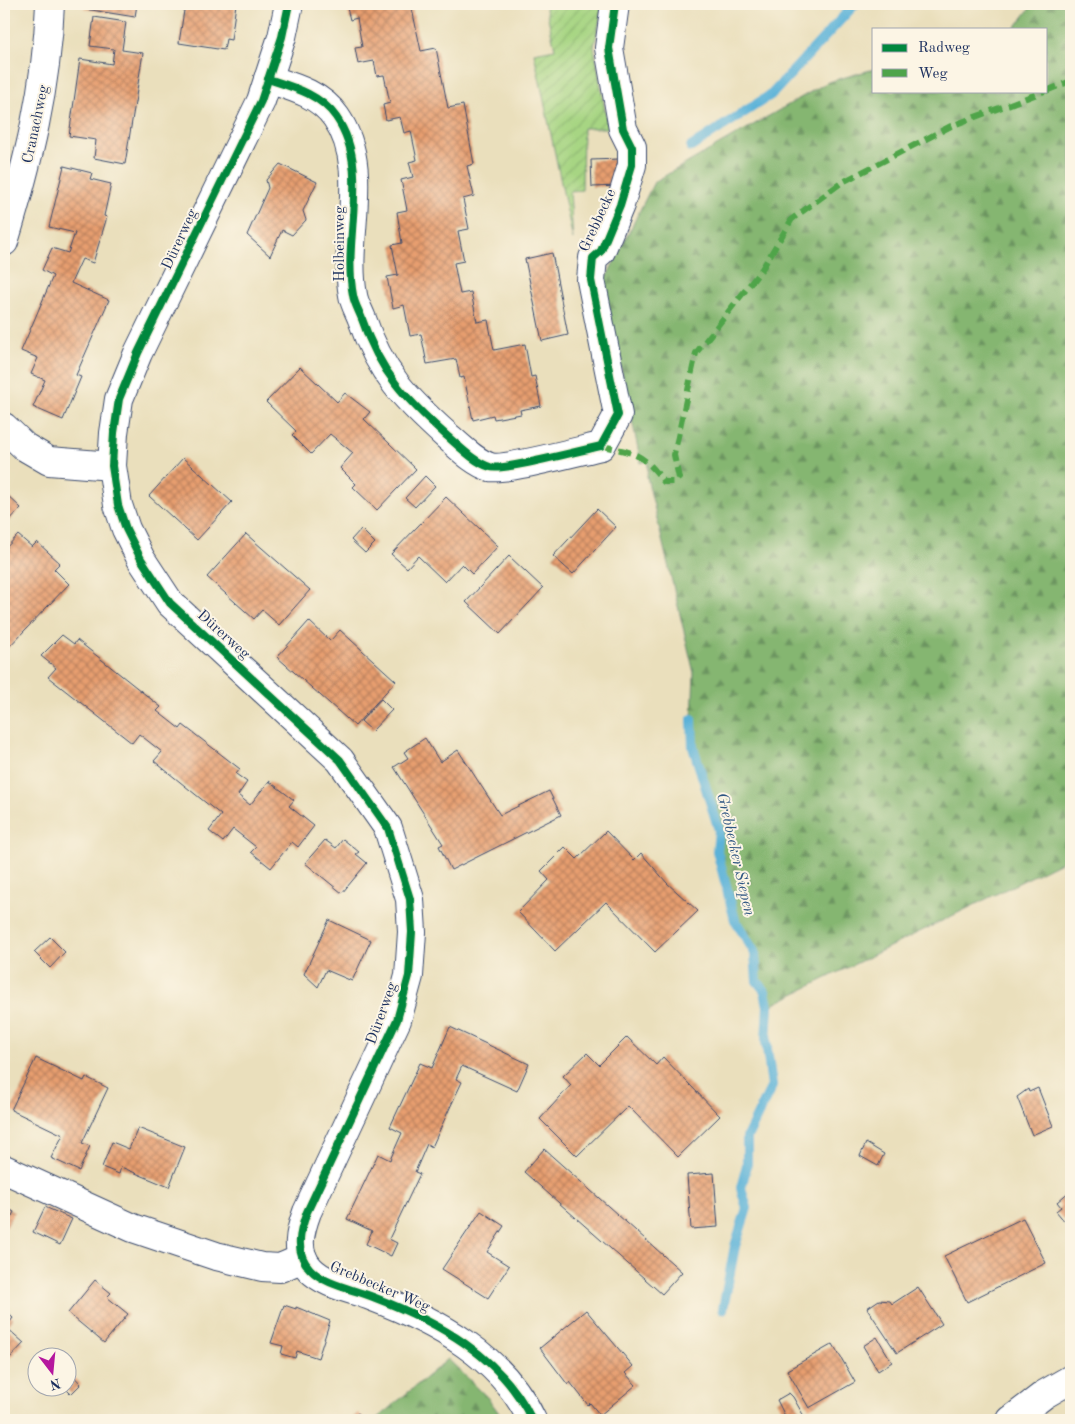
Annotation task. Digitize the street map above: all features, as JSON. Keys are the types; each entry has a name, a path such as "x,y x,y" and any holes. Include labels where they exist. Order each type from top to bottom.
{"street":[{"name":"Cranachweg","path":"4,242 24,177 43,91 50,4"},
{"name":"Dürerweg","path":"290,4 260,101 138,353 119,399 112,466 118,505 126,529 141,559 170,603 340,760 388,828 410,899 412,932 409,976 397,1020 308,1212 299,1235 303,1258"},
{"name":"Grebbecke","path":"601,446 618,414 592,287 591,268 593,258 601,251 620,206 632,165 632,147 623,129 609,48 615,4"},
{"name":"Holbeinweg","path":"268,79 306,92 324,103 336,117 349,144 354,176 353,294 369,340 385,370 410,403 469,455 491,467 518,464 601,446"},
{"path":"4,427 25,447 49,461 112,466"},
{"path":"4,1169 133,1228 216,1256 262,1267 280,1268 303,1258"},
{"name":"Grebbecker Weg","path":"303,1258 312,1271 327,1280 408,1311 466,1345 491,1364 511,1387 532,1420"},
{"path":"1011,1420 1046,1394 1071,1380"}],"green space":[{"path":"545,4 603,4 594,47 608,128 583,128 582,190 570,191 573,240 534,53 555,49"},
{"path":"1033,4 1071,4 1071,857 770,1006 768,990 759,981 757,953 737,920 720,851 721,830 699,765 695,738 695,718 692,719 694,673 647,477 648,461 641,463 602,277 607,276 654,182 828,82 872,70 872,92 1048,92 1048,28 1015,28"},
{"path":"448,1359 488,1398 504,1420 375,1420"}],"building":[{"path":"86,4 137,4 135,17 85,9"},
{"path":"185,4 236,4 231,40 226,39 224,50 179,43"},
{"path":"346,4 411,4 421,51 436,48 448,108 463,105 474,164 467,166 474,196 463,199 469,229 458,231 464,261 454,263 460,294 471,292 477,322 488,320 494,350 525,344 531,377 535,376 541,406 520,410 521,414 494,419 493,415 473,420 464,377 460,378 456,359 427,364 421,334 410,336 404,305 393,308 387,277 398,275 392,245 402,243 397,212 407,210 401,180 413,177 409,162 417,160 411,131 404,133 400,117 386,120 383,105 390,103 384,75 377,76 374,61 358,64 355,48 362,47 357,18 350,20"},
{"path":"94,17 126,22 122,50 143,53 125,164 94,158 96,140 69,136 80,59 112,64 114,49 90,46"},
{"path":"619,159 619,186 592,187 591,160"},
{"path":"280,164 317,182 303,211 306,220 292,235 282,230 270,256 247,235 268,188 266,180"},
{"path":"64,166 92,173 90,179 111,184 104,216 107,217 93,263 82,259 71,283 109,300 76,375 81,377 63,420 33,407 45,380 31,374 38,358 21,351 53,276 42,270 52,248 68,253 75,233 49,227"},
{"path":"552,253 568,335 542,341 525,259"},
{"path":"300,367 337,402 345,393 370,412 364,419 416,469 377,510 353,487 356,484 340,468 353,453 330,434 311,454 292,435 296,431 266,402"},
{"path":"183,458 232,502 197,540 149,496"},
{"path":"425,476 435,486 415,507 405,498"},
{"path":"4,492 21,508 4,526"},
{"path":"446,497 498,546 472,574 462,564 445,582 418,556 407,568 391,554"},
{"path":"597,509 616,527 573,574 553,556"},
{"path":"361,529 375,543 365,553 351,540"},
{"path":"246,534 310,590 279,625 262,610 254,619 207,577"},
{"path":"18,535 32,547 37,542 60,563 54,569 69,584 4,652 4,550"},
{"path":"509,556 543,588 500,634 466,602"},
{"path":"309,621 330,641 340,630 396,681 355,726 277,657"},
{"path":"62,635 74,644 77,640 161,707 157,711 180,729 183,725 240,769 236,774 247,782 238,795 250,805 269,781 294,800 289,806 314,826 298,847 292,842 271,868 251,852 256,847 233,829 223,842 209,831 221,815 154,761 162,752 139,734 132,743 48,677 56,668 41,656"},
{"path":"381,699 392,710 372,731 361,721"},
{"path":"425,738 440,762 458,750 500,815 549,791 561,815 451,870 439,846 443,844 394,767 408,758 404,752"},
{"path":"606,831 634,860 641,853 667,883 698,911 655,952 606,902 555,951 518,912 549,880 541,871 565,847 577,859"},
{"path":"343,839 359,852 356,854 367,863 342,893 305,863 325,840 336,848"},
{"path":"329,920 371,940 352,981 326,970 318,987 304,974"},
{"path":"50,937 65,952 50,968 34,952"},
{"path":"450,1027 529,1064 517,1091 462,1066 456,1079 462,1082 432,1147 427,1144 415,1172 420,1174 389,1239 397,1243 391,1256 366,1244 372,1231 347,1219 378,1154 390,1160 402,1133 390,1127 420,1063 432,1068"},
{"path":"627,1037 656,1065 663,1057 720,1116 678,1157 628,1106 577,1156 540,1119 571,1085 563,1076 587,1053 599,1065"},
{"path":"36,1058 84,1081 86,1077 108,1088 82,1143 90,1146 79,1171 51,1158 63,1135 11,1110"},
{"path":"1038,1088 1053,1126 1032,1135 1017,1097 1028,1089 1029,1092"},
{"path":"138,1128 185,1147 169,1187 121,1167 119,1174 102,1167 112,1142 129,1149"},
{"path":"866,1143 884,1154 878,1166 860,1156"},
{"path":"544,1149 682,1272 662,1294 524,1172"},
{"path":"714,1173 718,1227 691,1229 687,1175"},
{"path":"1071,1190 1071,1229 1056,1211 1061,1207 1057,1202"},
{"path":"4,1206 14,1212 4,1231"},
{"path":"45,1207 72,1219 60,1245 33,1232"},
{"path":"481,1211 504,1226 487,1252 509,1266 488,1298 442,1269"},
{"path":"1023,1218 1046,1263 967,1302 944,1256"},
{"path":"95,1280 111,1293 107,1297 128,1314 104,1343 68,1313"},
{"path":"918,1287 942,1324 897,1353 867,1308 879,1300 890,1301 892,1304"},
{"path":"284,1305 296,1309 296,1307 330,1321 318,1358 297,1351 295,1358 281,1354 283,1346 271,1343"},
{"path":"4,1310 13,1318 6,1327 24,1343 8,1360 4,1357"},
{"path":"586,1310 633,1366 625,1373 636,1385 600,1415 590,1403 588,1405 570,1382 568,1385 540,1348"},
{"path":"877,1337 892,1362 878,1371 863,1346"},
{"path":"833,1344 855,1382 809,1408 787,1370"},
{"path":"789,1393 806,1420 787,1420 777,1400"},
{"path":"358,1413 365,1420 350,1420"}],"waterway":[{"path":"691,147 772,94 855,4"},
{"name":"Grebbecker Siepen","path":"692,719 693,747 719,830 717,851 735,920 755,953 757,981 765,991 768,1006 766,1041 772,1086 747,1137 747,1165 741,1188 747,1208 735,1246 723,1309"}],"marked path":[{"path":"1048,90 1071,81"},
{"path":"601,446 622,450 637,456 650,465 664,482 673,482 679,478 674,455 696,353 762,269 792,219 841,183 951,126 1042,92"}],"cycle path":[{"path":"289,4 282,37 261,101 138,353 119,399 112,466 118,505 126,529 141,559 170,603 340,760 388,828 410,899 412,932 409,976 397,1020 307,1212 300,1241 302,1256 310,1269 323,1279 420,1317 465,1344 485,1359 503,1377 519,1397 532,1420"},
{"path":"268,79 305,92 322,102 336,117 347,137 354,181 351,250 354,298 377,355 396,384 432,423 478,462 490,467 498,467 544,460 601,446 618,415 591,280 593,258 601,251 620,205 632,165 632,147 623,129 609,48 615,4"}]}
